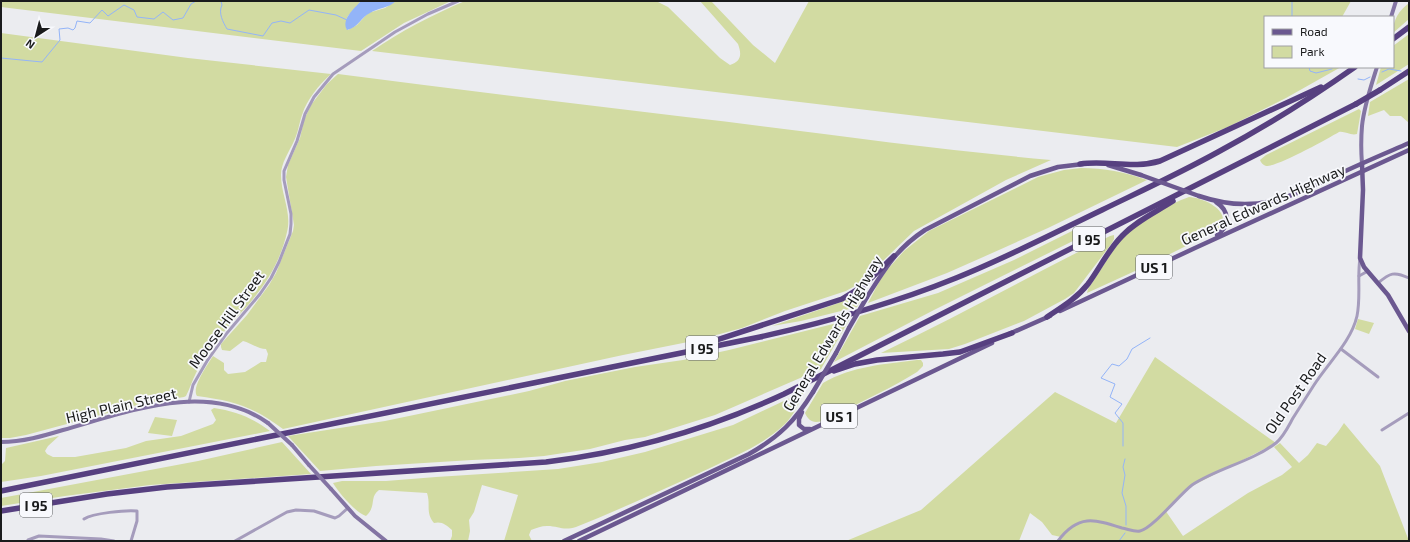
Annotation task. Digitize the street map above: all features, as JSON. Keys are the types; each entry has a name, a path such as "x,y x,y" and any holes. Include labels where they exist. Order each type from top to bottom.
{"highway":[{"path":"1394,38 1409,27"},
{"name":"I 95","path":"1,491 795,329 853,314 967,274 1021,249 1206,158 1269,123 1354,68"},
{"name":"I 95","path":"1,511 107,494 161,488 510,465 582,457 647,443 707,426 762,404 822,374 1356,104 1409,72"},
{"path":"1080,164 1100,162 1138,165 1160,161 1334,81"},
{"path":"1047,317 1067,304 1081,292 1114,245 1127,231 1190,188"},
{"path":"673,354 842,299 863,286 894,256"},
{"path":"822,374 855,364 877,360 958,352 1012,333"}],"main road":[{"path":"1392,16 1396,1"},
{"name":"Old Post Road","path":"1360,258 1363,190 1361,142 1362,125 1377,68"},
{"name":"General Edwards Highway","path":"564,541 749,454 769,442 790,424 807,402 867,297 894,256 910,240 930,227 1020,180 1046,170 1080,164 1097,164 1114,166 1212,200 1243,204 1276,201 1297,194 1409,143"},
{"name":"General Edwards Highway","path":"579,541 1012,333 1409,150"},
{"path":"1195,248 1218,235 1226,225 1227,218 1224,210 1219,204 1212,200"},
{"path":"1360,258 1392,302 1409,331"},
{"name":"High Plain Street","path":"1,442 33,438 150,407 189,402 212,402 229,405 253,414 268,423 292,445 348,508 365,525 386,541"},
{"path":"807,402 800,417 799,424 804,429 814,428"}],"street":[{"name":"Moose Hill Street","path":"189,402 193,385 207,361 227,332 260,294 271,278 279,262 290,234 291,224 291,214 284,184 284,171 297,141 305,114 314,98 325,83 338,71 395,32 428,14 458,1"},
{"name":"Old Post Road","path":"1058,541 1071,526 1088,520 1103,522 1134,531 1145,529 1179,496 1192,486 1206,477 1248,458 1276,443 1351,331 1357,316 1359,301 1360,258"},
{"path":"1359,276 1368,271"},
{"path":"1378,283 1392,274 1399,274 1409,278"},
{"path":"1340,349 1378,377"},
{"path":"1382,430 1409,414"},
{"path":"235,541 287,512 296,510 314,511 335,518 348,508"},
{"path":"84,519 93,515 137,511 137,521 131,541"},
{"path":"28,540 39,536 114,541"}],"green space":[{"path":"1,1 361,1 346,20 346,28 348,30 357,25 368,13 385,8 396,1 451,1 404,23 361,51 1,7"},
{"path":"465,1 656,1 668,7 720,58 730,65 736,62 740,57 738,44 700,1 711,1 753,45 775,63 809,1 1351,1 1343,16 1264,16 1264,68 1339,68 1286,98 1228,127 1177,147 372,51 417,24"},
{"path":"1409,3 1409,19 1394,32 1394,24 1402,9"},
{"path":"1,33 188,58 331,74 307,103 295,138 282,166 281,182 287,210 288,225 285,241 278,259 259,292 227,329 205,358 196,373 186,396 141,404 26,435 1,438"},
{"path":"1409,34 1409,64 1376,85 1381,68 1394,68 1394,45"},
{"path":"338,74 1005,156 1051,160 1006,180 914,231 860,283 846,291 785,311 742,328 698,340 283,429 262,415 242,406 222,400 197,396 196,388 201,376 213,356 224,363 224,370 228,374 245,372 261,362 266,362 268,354 266,349 243,341 230,351 222,350 221,344 247,315 276,273 294,225 286,177 288,165 300,138 304,120 311,105 327,84"},
{"path":"1409,79 1409,123 1401,116 1390,116 1384,110 1368,116 1370,102"},
{"path":"1359,109 1361,111 1357,134 1339,132 1280,162 1266,166 1261,162 1260,160 1266,155"},
{"path":"1081,168 1114,171 1147,180 1048,228 947,273 868,303 887,270 904,251 929,231 1038,177 1064,170"},
{"path":"1189,197 1205,201 1218,209 1222,215 1223,221 1220,227 1212,233 1146,266 1087,293 1088,289 1114,250 1129,232 1154,214"},
{"path":"1078,228 1081,229 1081,233 1077,239 934,310 834,362 860,316 938,293 1014,260"},
{"path":"1114,235 1112,243 1074,293 1024,321 949,349 881,353 1081,250"},
{"path":"862,291 865,292 857,307 801,321 772,326 854,297"},
{"path":"1358,319 1374,323 1369,334 1355,329"},
{"path":"849,320 821,369 715,415 645,437 625,440 590,449 544,456 376,466 320,471 288,436 385,421 529,391 565,381 635,367 683,360"},
{"path":"1155,357 1276,443 1192,486 1165,510 1183,536 1248,493 1282,475 1292,467 1274,447 1280,443 1299,463 1308,455 1317,443 1326,446 1344,423 1380,466 1409,541 1058,541 1061,537 1052,535 1042,522 1030,513 1019,541 846,541 921,510 1055,392 1116,423"},
{"path":"921,360 923,366 917,372 828,419 814,422 809,419 805,413 823,383 834,377 857,369"},
{"path":"805,391 796,409 787,422 776,432 748,450 576,527 564,528 545,526 531,530 529,535 532,541 504,541 518,495 482,485 474,512 469,520 470,531 468,541 450,541 452,530 442,523 434,523 431,519 427,493 379,490 374,496 371,509 366,516 352,506 343,497 333,483 342,481 386,481 558,469 602,462 645,452 733,425"},
{"path":"214,408 244,416 257,422 270,431 41,476 1,482 1,465 5,461 6,448 59,436 48,446 45,451 53,457 75,457 126,448 146,441 181,436 213,424 216,420 211,410"},
{"path":"155,417 177,420 172,436 148,433"},
{"path":"282,442 311,474 150,485 1,506 1,498 198,461"}],"water":[{"path":"361,1 396,1 390,5 373,11 354,27 347,30 347,18"}],"waterway":[{"path":"1,58 42,62 60,40 59,29 68,28 73,30 77,21 90,23 102,10 108,16 124,5 134,10 137,17 154,19 163,12 173,20 183,18 191,4 196,1"},
{"path":"221,1 221,14 227,29 263,36 272,23 281,21 290,23 309,10 336,15 347,20"},
{"path":"1292,1 1292,16"},
{"path":"1309,68 1310,71 1316,73 1332,69"},
{"path":"1382,72 1389,69 1401,71"},
{"path":"1358,79 1364,80 1370,77"},
{"path":"1123,446 1123,423 1115,413 1122,404 1110,397 1115,384 1101,378 1112,364 1119,366 1127,359 1132,349 1150,338"},
{"path":"1125,459 1123,467 1125,475 1122,493 1126,506 1126,525"},
{"path":"1119,541 1125,533"}]}
